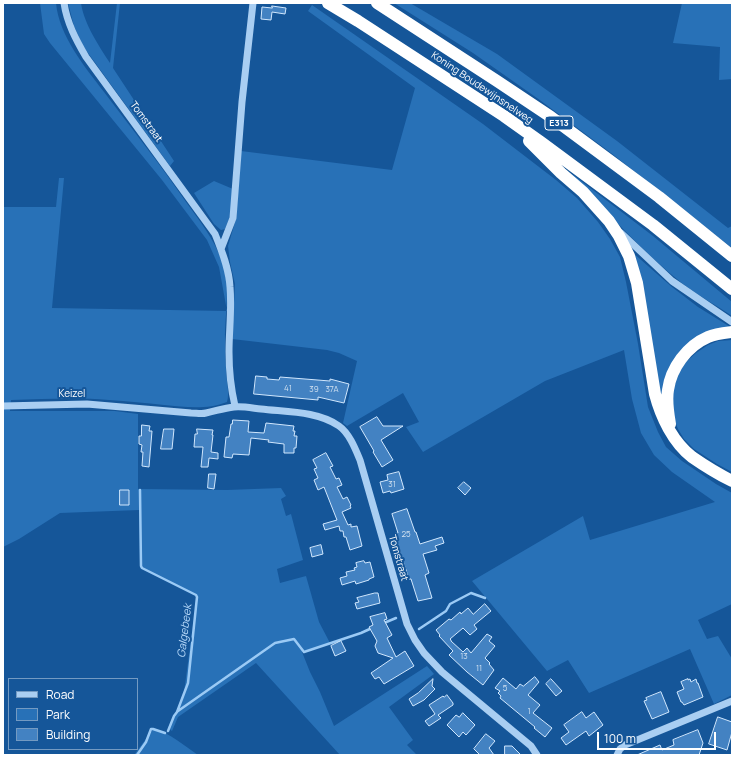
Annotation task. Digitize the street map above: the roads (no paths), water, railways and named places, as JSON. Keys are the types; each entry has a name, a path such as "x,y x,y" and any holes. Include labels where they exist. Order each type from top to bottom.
{"highway":[{"name":"Koning Boudewijnsnelweg","path":"328,3 504,116 654,225 732,289"},
{"name":"Koning Boudewijnsnelweg","path":"377,3 551,117 659,197 732,256"},
{"path":"504,116 561,173 584,192 609,221 619,236 630,256 637,283 655,394 660,413 684,449 712,470 732,481"},
{"path":"671,431 667,402 668,390 676,366 685,354 698,343 718,334 732,332"}],"street":[{"name":"Tomstraat","path":"64,3 65,11 72,30 86,57 215,234 228,273 230,287 231,314 229,353 230,374 235,406"},
{"path":"221,249 233,218 242,102 253,3"},
{"path":"609,221 672,281 732,322"},
{"name":"Keizel","path":"3,406 87,404 141,409"},
{"name":"Tomstraat","path":"141,409 206,413 235,406 319,416 340,426 347,434 360,460 407,624 415,640 424,653 442,672 531,746 537,755"},
{"path":"617,755 620,749 625,745 732,700"}],"waterway":[{"name":"Galgebeek","path":"140,490 142,568 196,595 197,597 188,683 168,731"},
{"path":"419,629 446,611 450,604 471,593 485,598"},
{"path":"384,623 396,618"},
{"path":"178,711 275,643 294,639 304,652 372,628"},
{"name":"Galgebeek","path":"137,755 146,742 151,729 165,733"}]}
